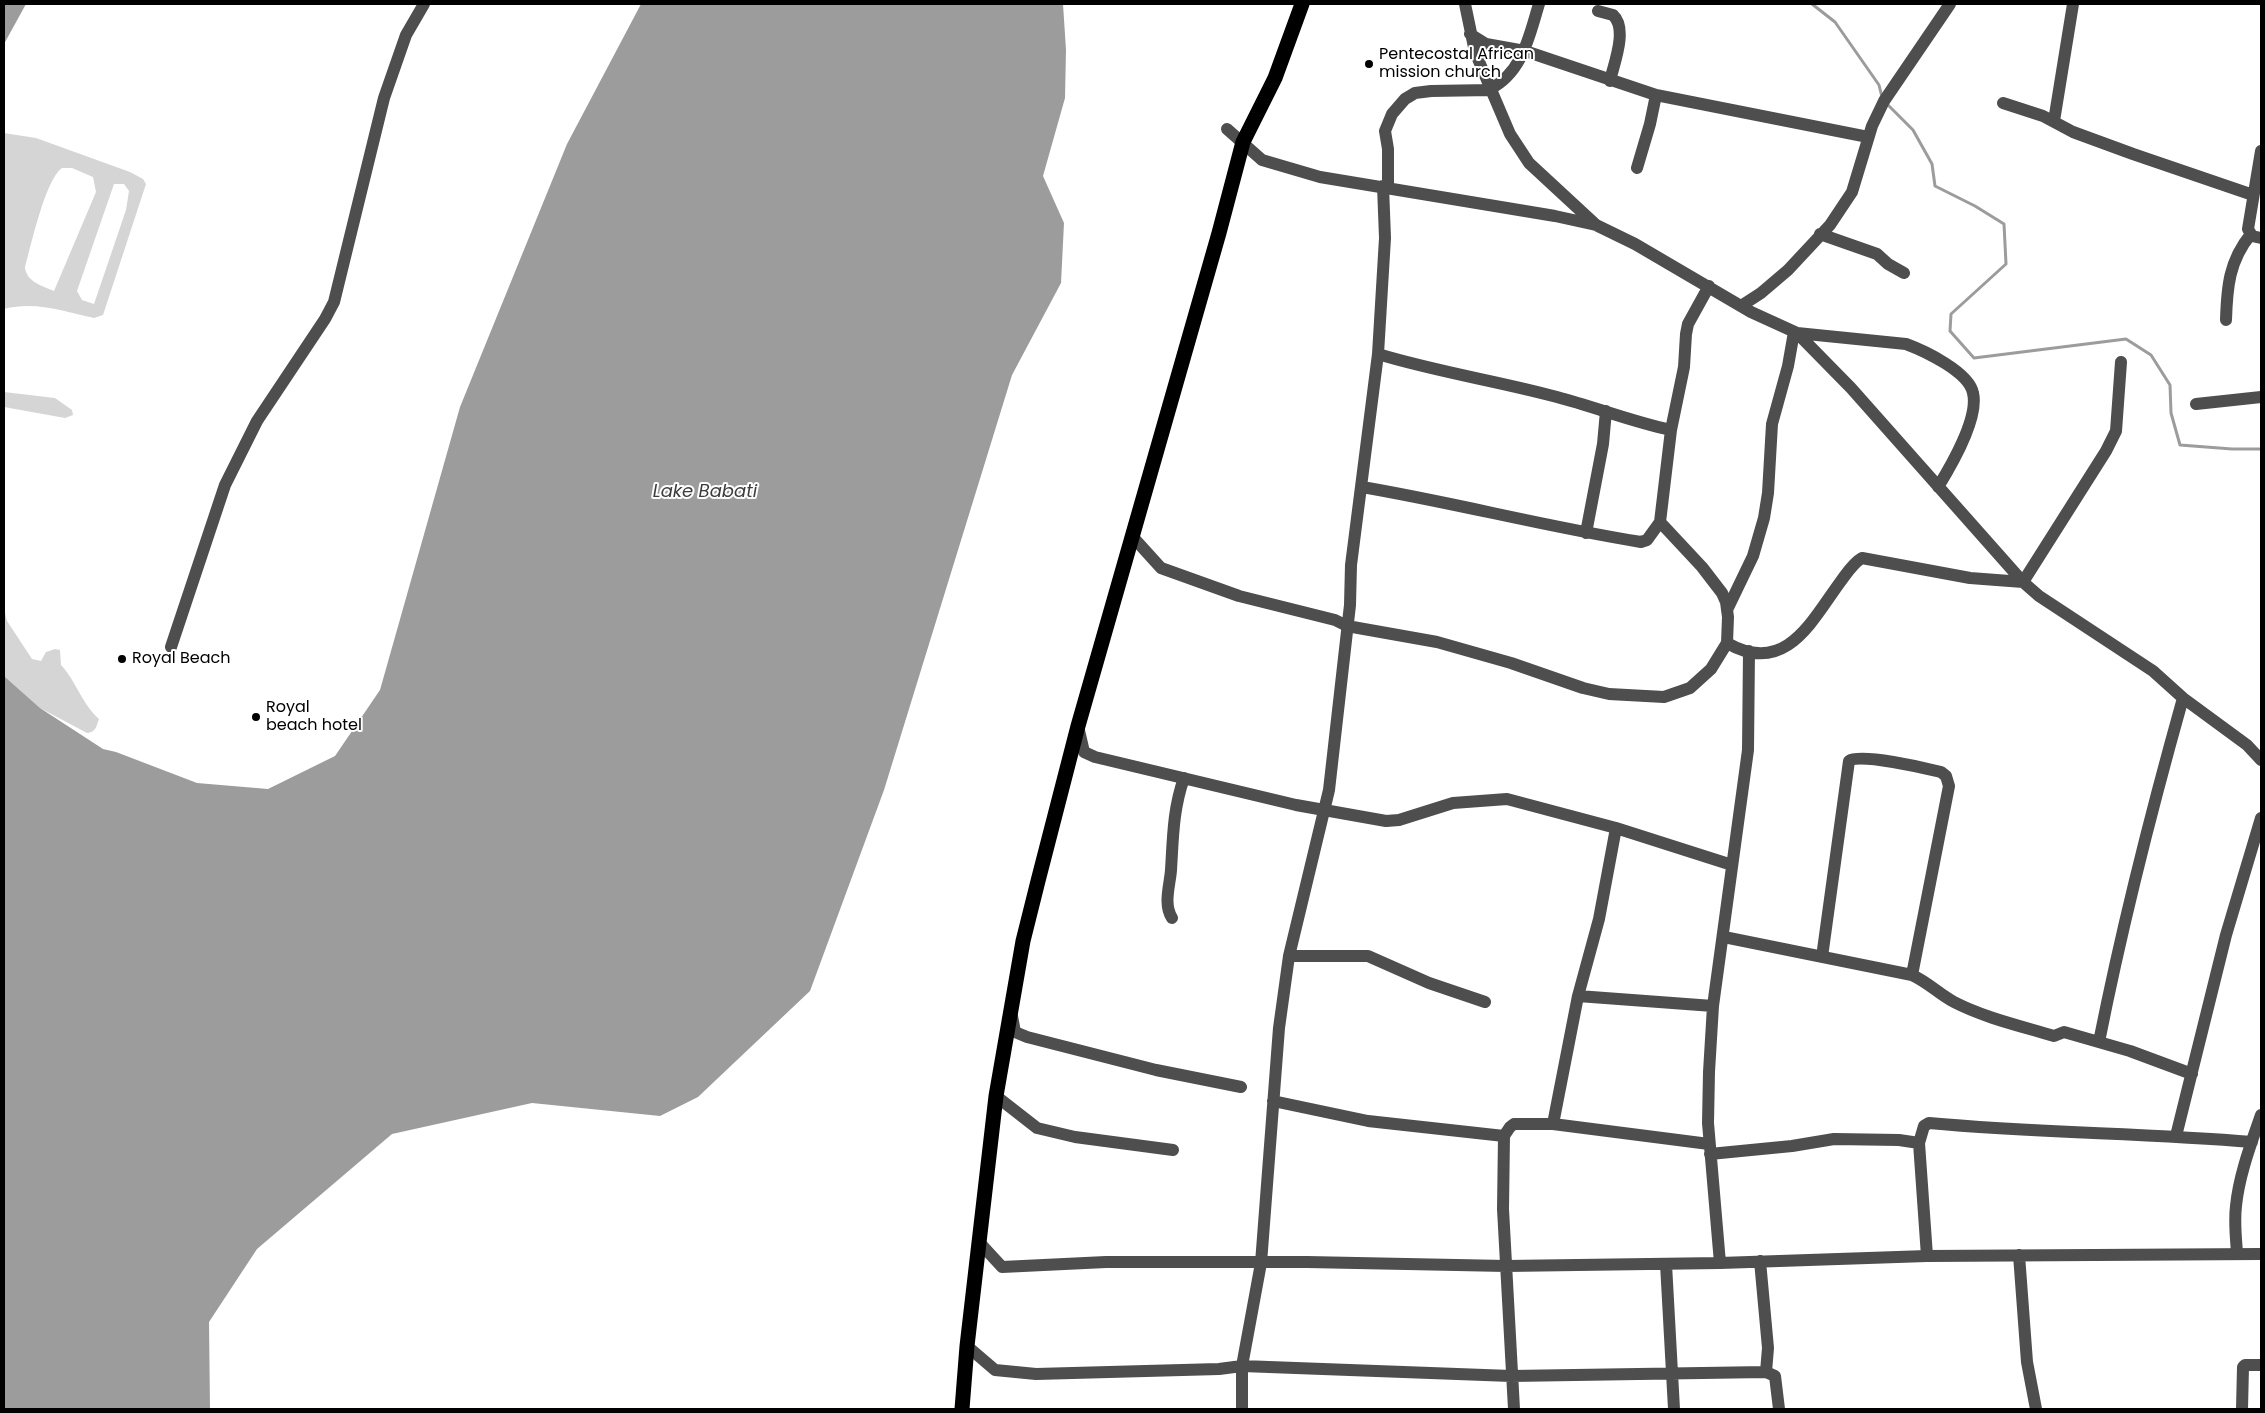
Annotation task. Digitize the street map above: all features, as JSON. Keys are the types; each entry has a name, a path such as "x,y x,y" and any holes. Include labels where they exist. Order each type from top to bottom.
{"highway":[{"path":"962,1409 967,1346 996,1096 1011,1006 1036,890 1078,726 1219,233 1243,142 1275,78 1302,4"}],"street":[{"path":"171,647 225,485 257,421 286,374 325,319 334,302 384,98 406,35 424,4"},
{"path":"1465,4 1475,52 1510,134 1529,163 1596,225 1709,286 1741,306 1795,332 1851,388 2023,582 2039,596 2153,671 2183,698 2247,745 2261,760"},
{"path":"1242,1409 1242,1366 1261,1263 1279,1028 1289,956 1329,790 1350,606 1351,565 1378,354 1388,148 1385,131 1392,114 1405,99 1415,93 1431,90 1491,89 1504,80 1520,61 1525,51 1539,4"},
{"path":"1741,306 1761,293 1788,270 1830,224 1852,192 1868,137 1884,102 1950,4"},
{"path":"2054,121 2073,4"},
{"path":"1598,11 1613,15 1619,24 1618,46 1610,80"},
{"path":"1470,34 1486,44 1525,51 1656,95 1868,137"},
{"path":"1637,168 1656,95"},
{"path":"2002,103 2054,121 2073,132 2124,151 2253,195"},
{"path":"1227,129 1262,160 1320,177 1555,216 1596,225"},
{"path":"2226,320 2228,290 2233,264 2239,249 2256,236 2248,229 2261,151"},
{"path":"1820,234 1877,254 1888,264 1904,272"},
{"path":"1362,487 1431,499 1586,533 1641,542 1647,540 1660,522 1671,430 1681,384 1688,324 1709,286"},
{"path":"1795,332 1906,344 1922,350 1948,365 1960,376 1973,393 1973,403 1961,447 1938,486"},
{"path":"1727,610 1752,556 1764,518 1768,494 1772,424 1795,332"},
{"path":"1378,354 1409,364 1555,397 1671,430"},
{"path":"2023,582 2106,451 2116,431 2121,362"},
{"path":"2196,404 2261,397"},
{"path":"1586,533 1606,411"},
{"path":"1132,536 1161,568 1239,596 1335,620 1347,626 1437,642 1511,663 1583,688 1609,694 1664,697 1690,688 1711,669 1727,642 1727,610 1722,592 1702,567 1660,522"},
{"path":"1727,642 1748,651 1764,653 1780,650 1798,639 1850,569 1862,558 1970,578 2023,582"},
{"path":"1720,1263 1707,1111 1713,1006 1748,750 1748,651"},
{"path":"2099,1042 2123,925 2135,886 2156,794 2183,698"},
{"path":"1078,726 1084,752 1095,757 1325,811 1386,821 1399,820 1452,803 1507,799 1616,828 1732,865"},
{"path":"1822,957 1848,761 1857,758 1899,763 1941,772 1946,776 1949,786 1912,975"},
{"path":"1172,918 1169,912 1167,896 1171,870 1171,838 1176,802 1184,778"},
{"path":"2176,1136 2226,935 2261,818"},
{"path":"1553,1124 1578,996 1598,919 1616,828"},
{"path":"1724,936 1912,975 1928,982 1955,1002 1983,1013 2054,1036 2064,1032 2130,1051 2192,1074"},
{"path":"1289,956 1368,956 1428,983 1485,1002"},
{"path":"1578,996 1713,1006"},
{"path":"1011,1006 1015,1032 1027,1038 1156,1070 1241,1087"},
{"path":"996,1096 1036,1128 1075,1137 1173,1150"},
{"path":"1273,1101 1368,1121 1504,1136"},
{"path":"2237,1253 2237,1194 2261,1115"},
{"path":"1926,1256 1919,1143 1924,1126 1929,1123 2005,1129 2176,1136 2252,1142"},
{"path":"1514,1409 1506,1266 1504,1136 1514,1124 1553,1124 1710,1149 1792,1146 1834,1139 1899,1140 1919,1143"},
{"path":"979,1242 1002,1267 1106,1262 1307,1262 1506,1266 1720,1263 1926,1256 2261,1254"},
{"path":"2019,1255 2026,1362 2036,1409"},
{"path":"1760,1261 1768,1348 1766,1372"},
{"path":"1666,1264 1674,1409"},
{"path":"967,1346 995,1370 1036,1374 1218,1369 1242,1366 1382,1373 1512,1376 1766,1372 1775,1376 1779,1409"},
{"path":"2242,1409 2243,1367 2245,1365 2261,1365"}],"shaded area":[{"path":"4,133 36,138 130,172 143,179 146,184 103,315 94,318 38,306 4,309","holes":["62,168 72,168 93,177 96,192 54,291 32,280 28,276 25,267 44,199 56,175","114,184 124,184 129,191 126,210 94,304 82,300 77,291"]},
{"path":"4,392 55,398 72,410 73,415 65,418 4,407"},
{"path":"4,609 7,621 32,659 41,661 46,652 55,649 60,650 61,665 88,706 99,719 92,732 87,733 40,708 4,676"}],"water":[{"path":"4,4 26,4 4,44"},
{"name":"Lake Babati","path":"641,4 1063,4 1066,50 1065,98 1043,176 1064,223 1061,283 1012,375 884,790 810,991 698,1097 660,1116 532,1103 392,1134 257,1249 209,1322 210,1409 4,1409 4,676 40,708 103,749 116,752 197,783 268,789 335,756 380,690 460,407 567,144"}],"waterway":[{"path":"1812,4 1835,22 1879,85 1882,97"},
{"path":"1887,104 1913,130 1932,164 1935,186 1975,206 2004,224 2006,264 1951,314 1950,331 1974,358 2126,339 2151,355 2170,385 2171,413 2180,445 2261,449"}],"place":[{"name":"Pentecostal African mission church","path":"1369,64"},
{"name":"Royal Beach","path":"122,659"},
{"name":"Royal beach hotel","path":"256,717"}]}
